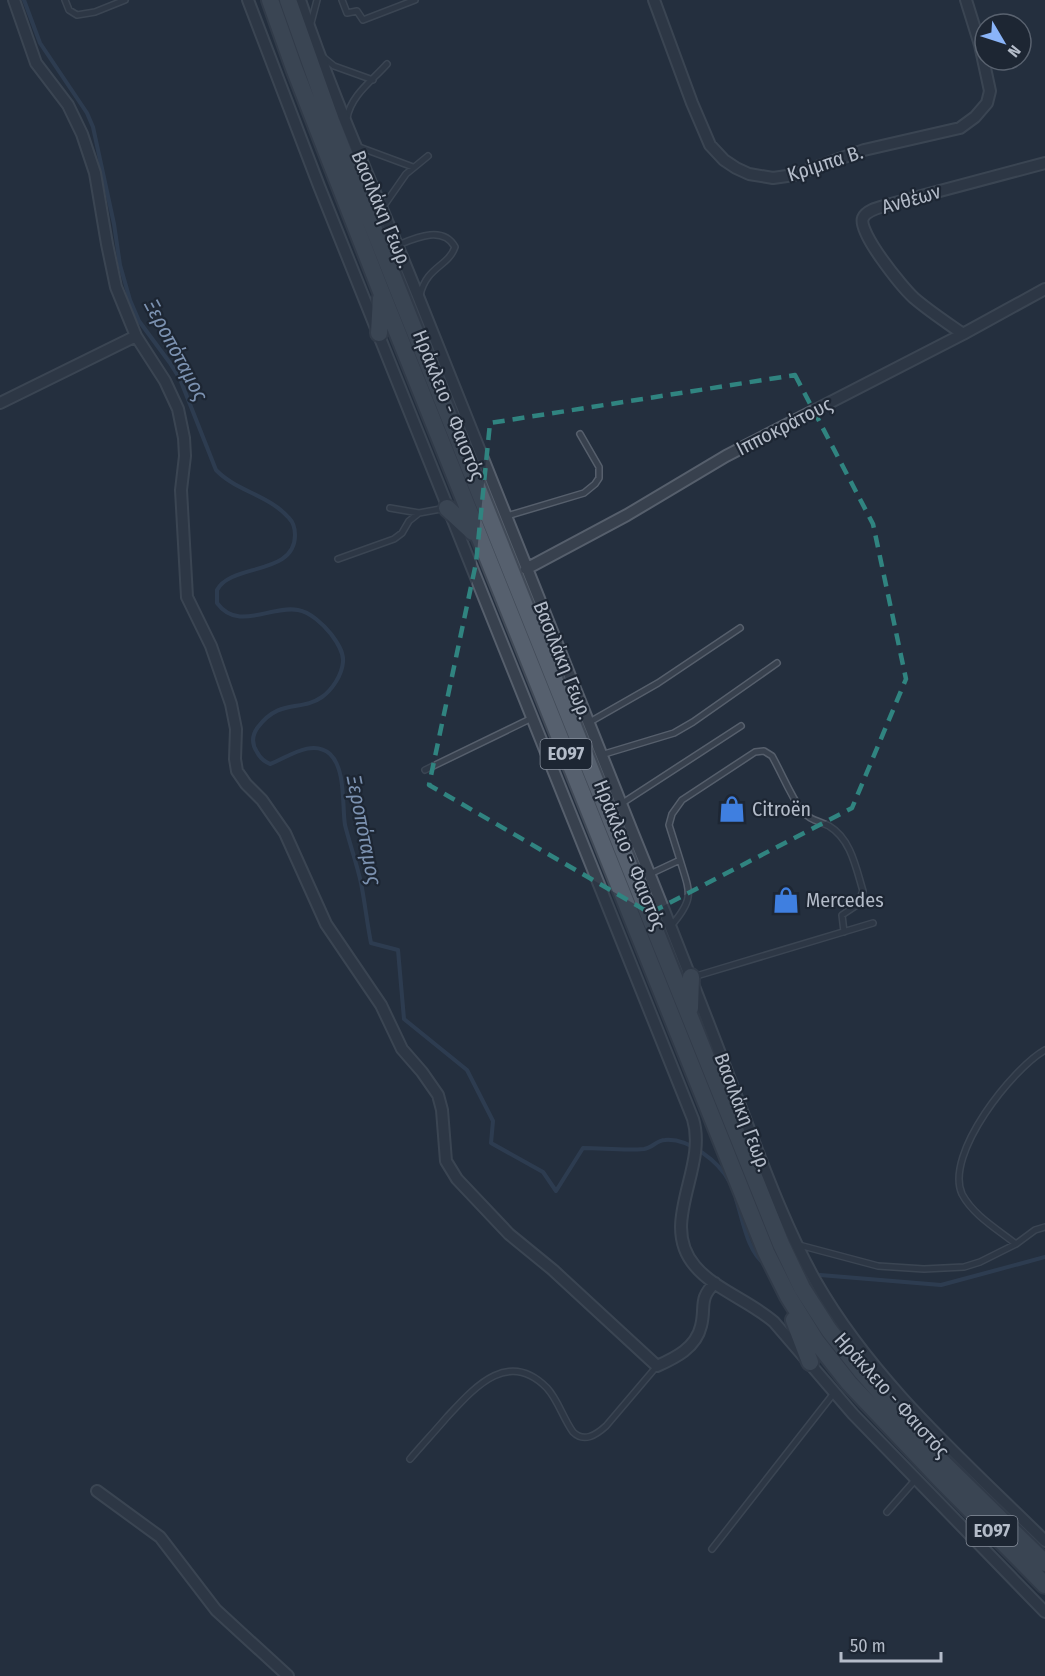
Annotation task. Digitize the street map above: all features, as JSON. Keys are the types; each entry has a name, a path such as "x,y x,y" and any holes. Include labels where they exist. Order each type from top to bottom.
{"main road":[{"name":"Ηράκλειο - Φαιστός","path":"270,0 380,289 766,1252 788,1296 816,1341 849,1383 1045,1585"},
{"name":"Ηράκλειο - Φαιστός","path":"288,0 331,121 762,1201 802,1288 829,1330 934,1470 1045,1563"},
{"path":"379,333 380,289"},
{"path":"447,508 479,538"},
{"path":"692,977 689,999 692,1021"},
{"path":"766,1252 810,1362"}],"street":[{"path":"14,0 36,63 68,105 82,134 95,173 106,244 116,287 136,336 172,394 182,424 185,456 181,490 187,597 211,646 231,704 236,729 237,771 262,800 285,833 326,924 381,1005 402,1049 423,1072 438,1095 442,1110 446,1161 457,1179 510,1234 553,1270 657,1366 684,1353 697,1337 701,1326 705,1293 715,1283"},
{"path":"248,0 319,186 695,1125 697,1143 694,1165 682,1213 681,1236 688,1256 694,1265 715,1283 766,1315 810,1362 834,1393 907,1469 924,1471 957,1467 977,1475"},
{"name":"Βασιλάκη Γεωρ.","path":"300,0 318,53 692,977 775,1195 797,1245 816,1282 841,1322 874,1366 932,1431 1045,1541"},
{"name":"Κρίμπα Β.","path":"654,0 710,145 724,160 736,168 749,174 773,178 794,175 864,150 960,128 975,117 987,103 990,91 978,37 966,0"},
{"name":"Ανθέων","path":"963,334 929,311 905,289 867,237 862,222 863,218 871,211 891,204 1045,163"},
{"name":"Ιπποκράτους","path":"526,569 627,515 726,456 963,334 1045,289"},
{"path":"0,403 136,336"},
{"path":"932,1431 941,1452 934,1470 939,1503 1045,1612"},
{"path":"907,1469 934,1470"},
{"path":"934,1470 939,1503"},
{"path":"97,1491 160,1537 216,1610 288,1676"}],"lane":[{"path":"65,0 69,10 77,15 83,15 125,0"},
{"path":"310,30 317,0"},
{"path":"342,0 347,14 357,11 363,20 415,0"},
{"path":"318,53 334,66 373,80"},
{"path":"346,123 354,99 387,64"},
{"path":"356,146 413,167"},
{"path":"382,209 398,183 413,167 428,156"},
{"path":"397,246 419,237 438,234 452,241 455,247 453,253 427,276 419,299"},
{"path":"505,517 584,493 595,484 599,478 599,467 580,434"},
{"path":"390,508 419,513 447,508"},
{"path":"338,559 394,539 402,534 409,521 419,513"},
{"path":"588,723 658,683 740,628"},
{"path":"601,755 674,733 777,663"},
{"path":"425,770 532,718"},
{"path":"621,804 741,726"},
{"path":"671,927 685,910 689,900 689,891 669,825 672,814 682,800 755,752 764,751 772,756 802,810 810,819 839,833 848,847 863,891 857,905 842,915 844,932"},
{"path":"650,874 680,860"},
{"path":"692,977 873,923"},
{"path":"1016,1244 973,1210 962,1192 959,1179 963,1155 974,1130 1002,1089 1037,1054 1045,1050"},
{"path":"797,1245 878,1266 924,1269 964,1267 980,1262 1016,1244 1035,1230 1045,1227"},
{"path":"410,1459 475,1388 493,1375 519,1372 539,1382 550,1392 573,1432 578,1437 586,1438 598,1433 606,1426 657,1366"},
{"path":"712,1549 834,1393"},
{"path":"887,1512 934,1470"}],"highlighted area":[{"path":"795,375 873,524 906,679 852,808 650,913 429,785 476,563 490,423"}],"waterway":[{"name":"Ξεροπόταμος","path":"24,0 40,43 87,113 93,127 114,224 120,265 139,321 180,379 216,470 233,483 281,510 294,526 295,535 292,548 285,557 224,582 217,590 217,603 225,611 244,617 287,609 303,611 324,626 336,640 341,651 343,658 339,677 329,690 314,701 274,712 258,727 254,733 253,742 261,758 270,764 300,751 315,748 330,754 335,761 341,778 345,825 361,883 371,943 398,950 404,1019 467,1070 493,1121 491,1143 543,1172 556,1191 583,1148 644,1149 665,1140 674,1140 693,1147 711,1159 729,1181"},
{"name":"Ξεροπόταμος","path":"736,1199 750,1244 766,1265"},
{"name":"Ξεροπόταμος","path":"820,1275 941,1285 1045,1257"}],"place":[{"name":"Citroën","path":"732,809"},
{"name":"Mercedes","path":"786,900"}]}
